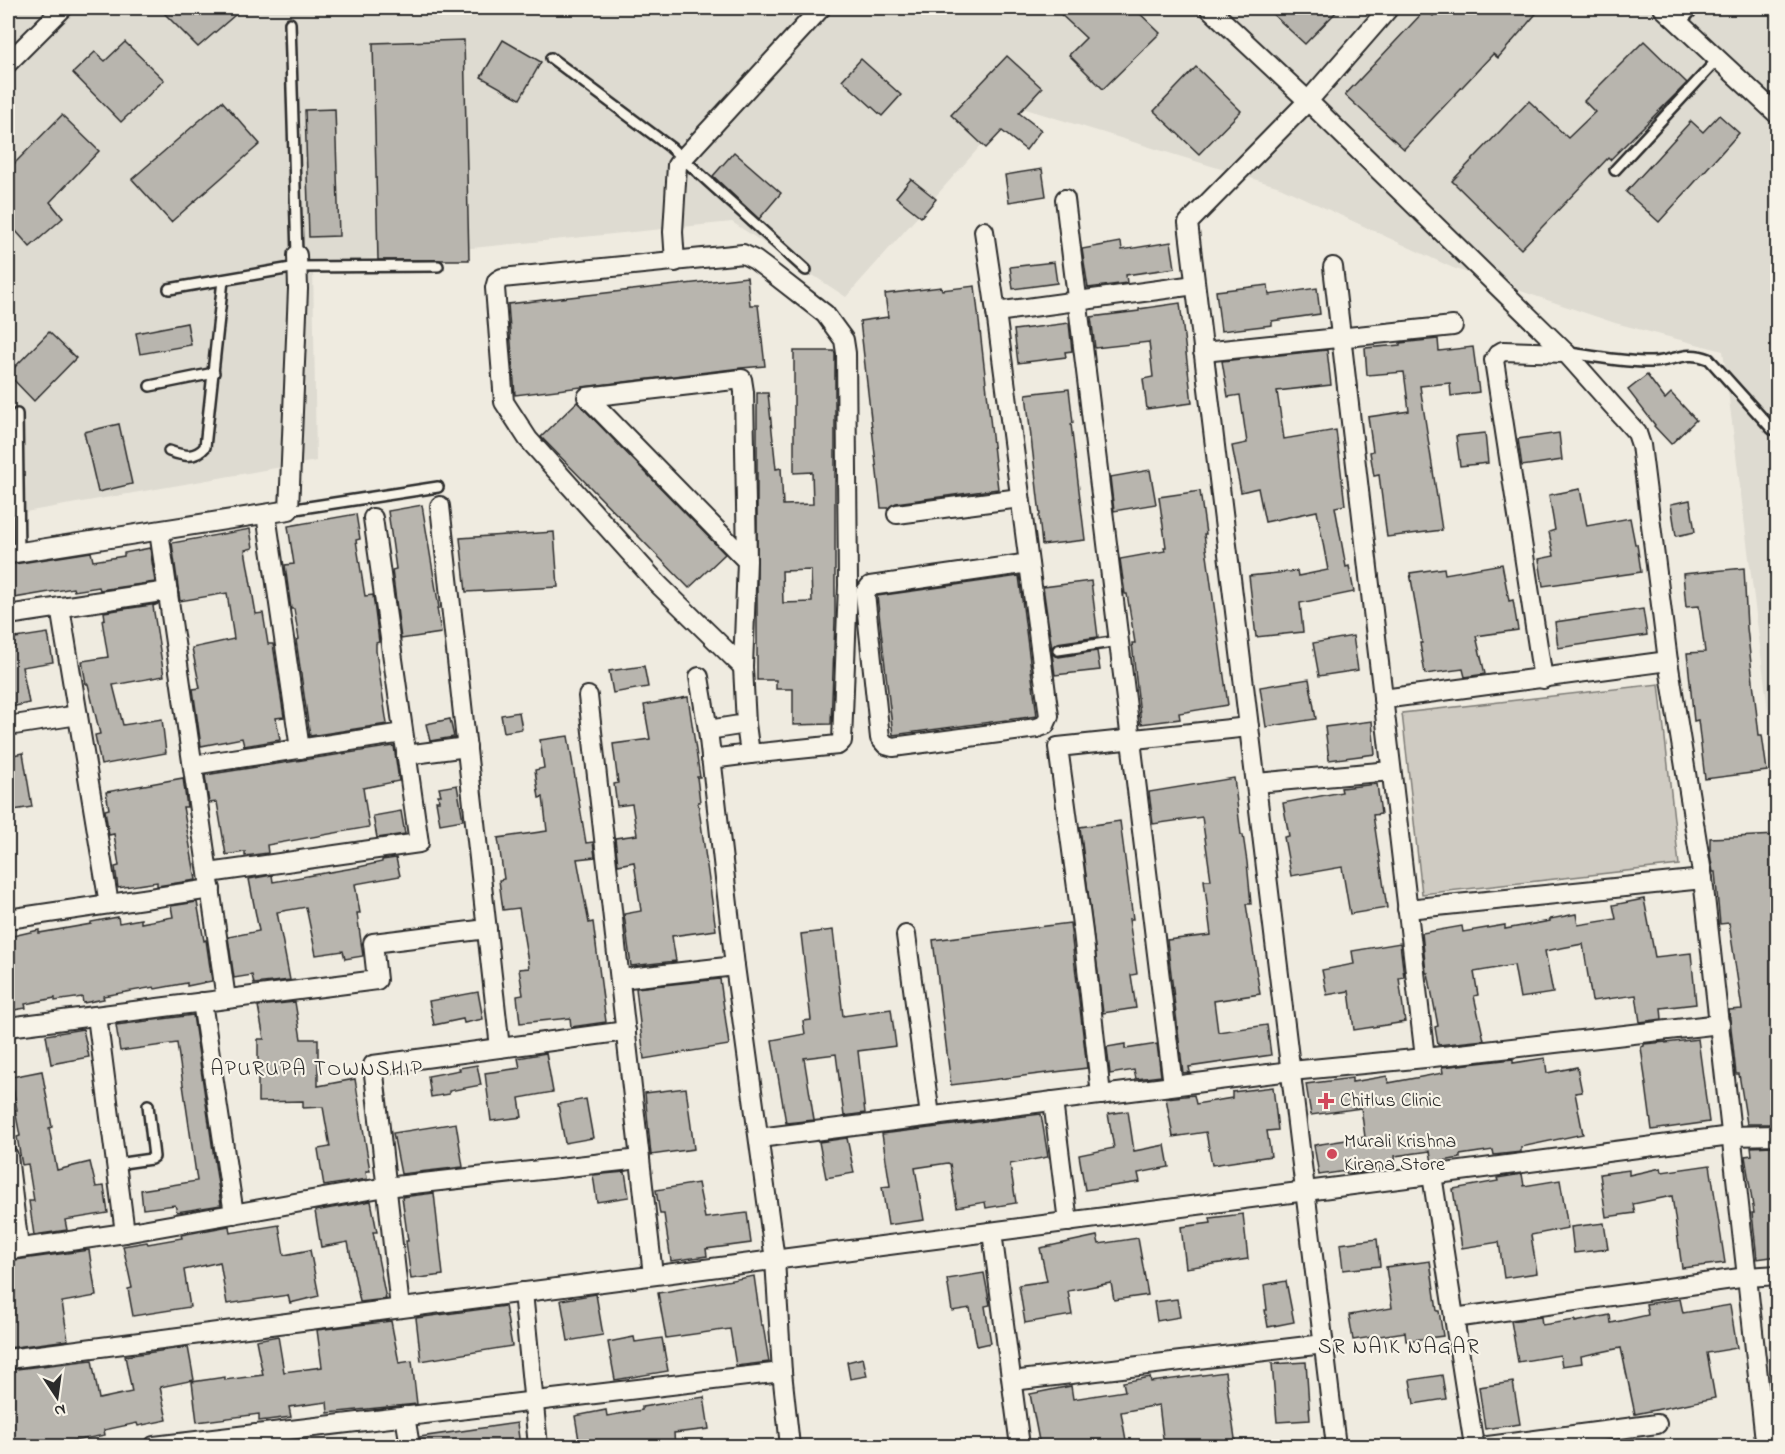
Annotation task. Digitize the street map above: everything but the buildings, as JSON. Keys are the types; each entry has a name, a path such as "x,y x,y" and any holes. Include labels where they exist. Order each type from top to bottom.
{"street":[{"path":"8,63 63,8"},
{"path":"675,262 673,232 677,165 821,8"},
{"path":"1209,8 1308,101 1566,353 1637,433 1641,445 1668,661 1703,879 1765,1440"},
{"path":"1336,1446 1188,223 1308,101 1389,8"},
{"path":"1663,8 1778,115"},
{"path":"1065,199 1173,1085"},
{"path":"984,231 996,312 1020,498 1029,563 1049,716 1045,725 1037,728 893,747 886,745 880,738 865,593 870,586 1029,563"},
{"path":"711,759 838,745 842,741 848,585 844,340 825,314 755,260 743,254 502,278 497,281 495,288 504,402 528,439 658,584 743,668"},
{"path":"14,554 289,510 298,289 297,261"},
{"path":"1333,267 1425,1058"},
{"path":"996,312 1195,285"},
{"path":"1203,352 1453,326"},
{"path":"1543,678 1494,360 1503,351 1566,353"},
{"path":"747,561 586,397 742,380 747,561 743,668 750,754"},
{"path":"897,514 1020,498"},
{"path":"440,506 500,1048"},
{"path":"266,514 300,749"},
{"path":"8,920 110,904 210,881 419,843 373,518"},
{"path":"159,531 226,999"},
{"path":"8,615 168,591"},
{"path":"60,607 110,904"},
{"path":"1383,699 1668,661"},
{"path":"699,677 708,730 735,966 774,1260 790,1446"},
{"path":"588,696 653,1275"},
{"path":"8,726 78,716"},
{"path":"708,730 746,724"},
{"path":"1101,1095 1083,932 1058,747 1249,727"},
{"path":"193,765 403,734"},
{"path":"406,754 467,747"},
{"path":"1256,783 1391,771"},
{"path":"1407,909 1703,879"},
{"path":"8,1027 377,980 373,943 487,929"},
{"path":"906,935 930,1116"},
{"path":"620,979 735,966"},
{"path":"202,1002 234,1214"},
{"path":"97,1016 125,1233"},
{"path":"759,1138 1291,1071 1720,1024"},
{"path":"400,1308 373,1065 626,1031"},
{"path":"1053,1101 1068,1222"},
{"path":"8,1359 1731,1136 1778,1135"},
{"path":"8,1156 13,1249 125,1233 386,1187 640,1159"},
{"path":"1432,1175 1474,1446"},
{"path":"992,1232 1020,1446"},
{"path":"1454,1318 1747,1277 1778,1275"},
{"path":"523,1292 538,1446"},
{"path":"1012,1381 1324,1344"},
{"path":"154,1446 782,1372"},
{"path":"405,1416 410,1446"},
{"path":"1488,1446 1657,1424"}],"lane":[{"path":"1680,23 1694,8"},
{"path":"290,23 297,261"},
{"path":"551,58 670,147 806,270"},
{"path":"1615,170 1718,59"},
{"path":"169,289 223,280 297,261 438,266"},
{"path":"169,451 181,456 191,456 200,453 206,447 223,280"},
{"path":"1566,353 1651,363 1687,355 1698,355 1709,359 1772,429"},
{"path":"150,386 214,374"},
{"path":"14,554 17,414"},
{"path":"289,510 438,487"},
{"path":"1058,650 1119,641"},
{"path":"116,1164 154,1157 148,1105"}],"shaded area":[{"path":"8,8 1777,8 1777,782 1723,351 1615,323 1453,268 1280,187 1016,106 846,297 732,222 313,264 316,461 8,515"},
{"path":"1659,684 1679,865 1422,894 1402,713"}],"place":[{"name":"Chitlus Clinic","path":"1326,1101"},
{"name":"Murali Krishna Kirana Store","path":"1332,1154"}],"district":[{"name":"APURUPA TOWNSHIP","path":"317,1070"},
{"name":"SR NAIK NAGAR","path":"1399,1348"}]}
